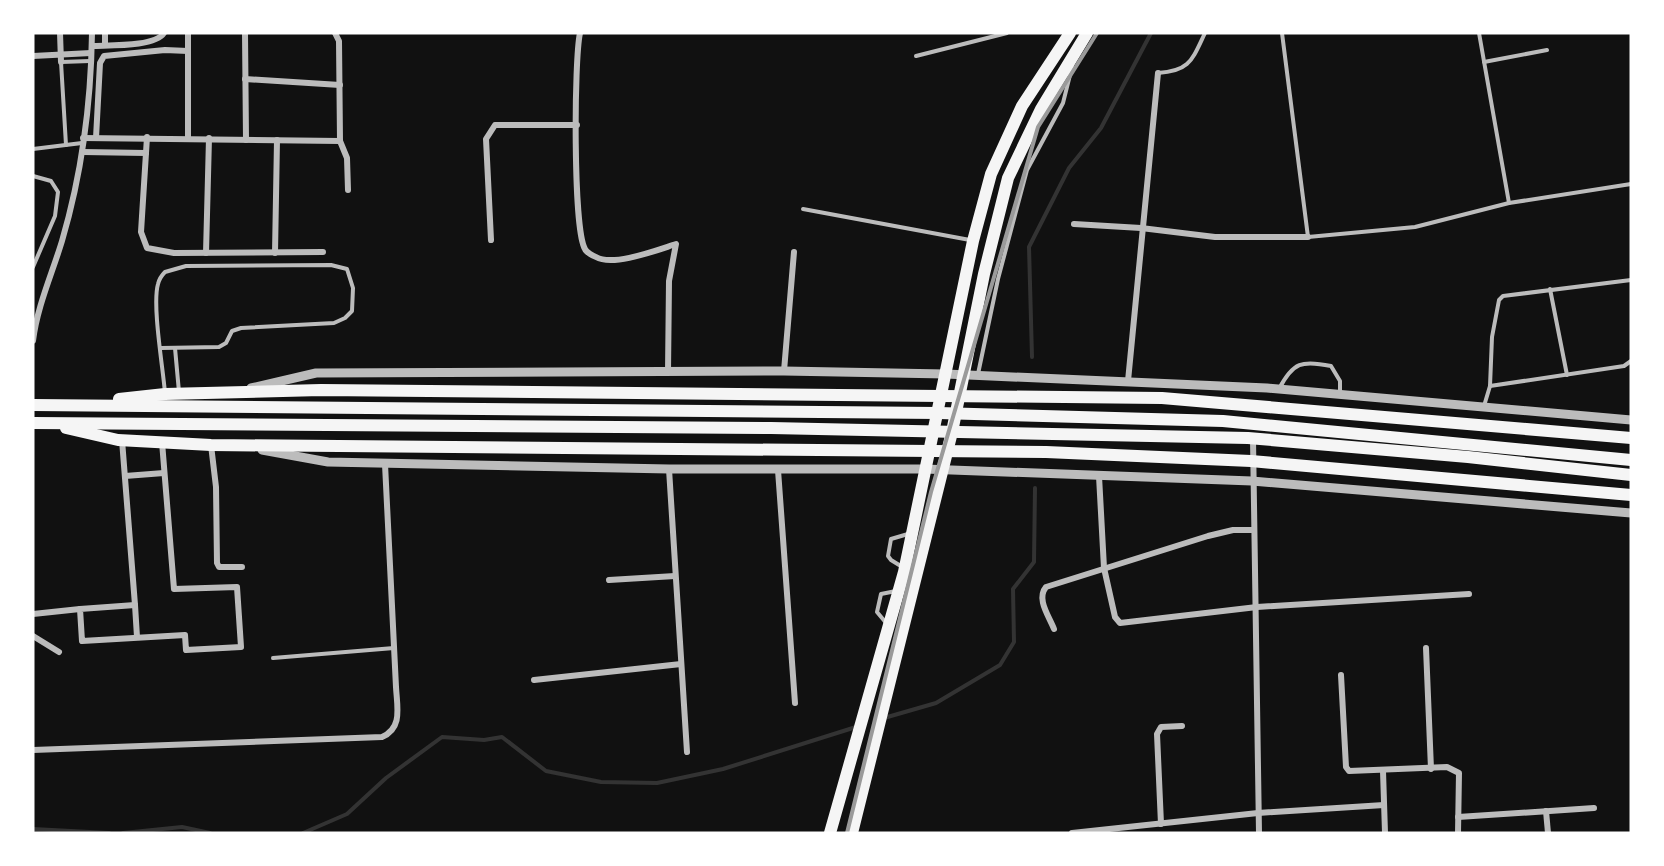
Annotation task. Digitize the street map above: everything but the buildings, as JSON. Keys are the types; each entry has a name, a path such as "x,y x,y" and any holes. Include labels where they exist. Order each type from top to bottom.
{"main road":[{"path":"830,833 904,568 939,413 973,241 992,174 1022,105 1070,33"},
{"path":"852,833 952,432 984,274 1008,178 1041,109 1087,33"},
{"path":"63,404 165,394 321,390 1162,398 1631,438"},
{"path":"33,405 939,413 1223,421 1631,460"},
{"path":"38,423 737,428 1253,439 1468,457 1631,476"},
{"path":"38,423 122,440 211,445 1046,452 1251,461 1631,495"}],"street":[{"path":"60,33 61,62"},
{"path":"33,342 35,324 62,240 83,152 92,33"},
{"path":"105,33 105,45"},
{"path":"33,56 91,49 105,45 149,42 161,38 164,33"},
{"path":"188,33 188,138"},
{"path":"245,33 246,140"},
{"path":"335,33 339,41 340,141 347,159 348,190"},
{"path":"580,33 577,125 578,221 585,249 598,259 622,260 676,244 669,281 668,373"},
{"path":"96,138 99,63 104,56 165,50 188,51"},
{"path":"1128,381 1141,228 1158,73"},
{"path":"245,79 340,84"},
{"path":"491,240 486,139 490,131 495,125 505,124 577,125"},
{"path":"83,141 96,138 147,137 340,141"},
{"path":"147,137 141,232 147,248 174,253 323,252"},
{"path":"206,253 209,138"},
{"path":"274,253 277,140"},
{"path":"83,152 146,153"},
{"path":"1074,224 1141,228 1215,237 1308,237"},
{"path":"784,371 794,252"},
{"path":"230,393 316,373 784,371 946,374 1279,389 1631,420"},
{"path":"1253,439 1259,833"},
{"path":"122,440 137,638"},
{"path":"80,609 82,641 185,635 186,650 241,646 237,587 174,589 162,442"},
{"path":"211,445 216,487 217,562 219,567 242,567"},
{"path":"239,445 328,462 669,469 925,469 1252,481 1631,513"},
{"path":"33,750 382,737 392,733 397,724 385,464"},
{"path":"669,469 687,752"},
{"path":"778,470 795,703"},
{"path":"125,476 164,473"},
{"path":"1099,476 1104,568 1115,617 1120,623 1257,608 1469,594"},
{"path":"1054,629 1042,601 1042,592 1046,587 1208,536 1233,530 1254,530"},
{"path":"609,580 675,576"},
{"path":"33,614 135,605"},
{"path":"33,636 59,652"},
{"path":"1426,648 1431,769"},
{"path":"534,680 681,664"},
{"path":"1341,675 1346,767 1353,772 1448,767 1459,773 1458,833"},
{"path":"1161,824 1157,734 1161,727 1182,726"},
{"path":"1383,771 1385,833"},
{"path":"1072,833 1258,813 1384,805"},
{"path":"1458,817 1594,808"},
{"path":"1546,811 1548,833"}],"lane":[{"path":"916,56 1007,33"},
{"path":"1158,73 1177,72 1188,64 1205,33"},
{"path":"1281,33 1308,237 1415,227 1509,203 1631,184"},
{"path":"1479,33 1509,203"},
{"path":"1484,62 1547,50"},
{"path":"978,376 998,279 1027,170 1063,103 1076,52"},
{"path":"66,145 61,62 90,61"},
{"path":"33,149 83,141"},
{"path":"33,176 51,181 58,192 55,216 33,267"},
{"path":"803,209 973,241"},
{"path":"161,348 219,347 226,343 232,332 241,328 334,323 345,318 352,311 353,288 347,269 331,265 186,266 165,272 158,283 161,348 165,394"},
{"path":"1484,407 1490,386 1492,337 1499,300 1509,293 1631,280"},
{"path":"1550,288 1567,375"},
{"path":"175,348 180,394"},
{"path":"1490,386 1624,366 1631,361"},
{"path":"1279,389 1293,367 1299,364 1319,363 1331,366 1337,375 1340,394"},
{"path":"904,568 891,560 888,548 891,539 911,533"},
{"path":"273,658 394,647"}],"waterway":[{"path":"1032,357 1029,247 1069,168 1101,128 1151,33"},
{"path":"884,718 936,703 1000,665 1014,642 1013,589 1034,562 1035,488"},
{"path":"303,833 347,814 386,778 442,737 484,740 502,737 546,771 601,782 657,783 723,769 856,727"},
{"path":"123,833 182,827 210,833"},
{"path":"33,829 109,833"}],"railway":[{"path":"847,833 931,492 1038,127 1097,33"}]}
